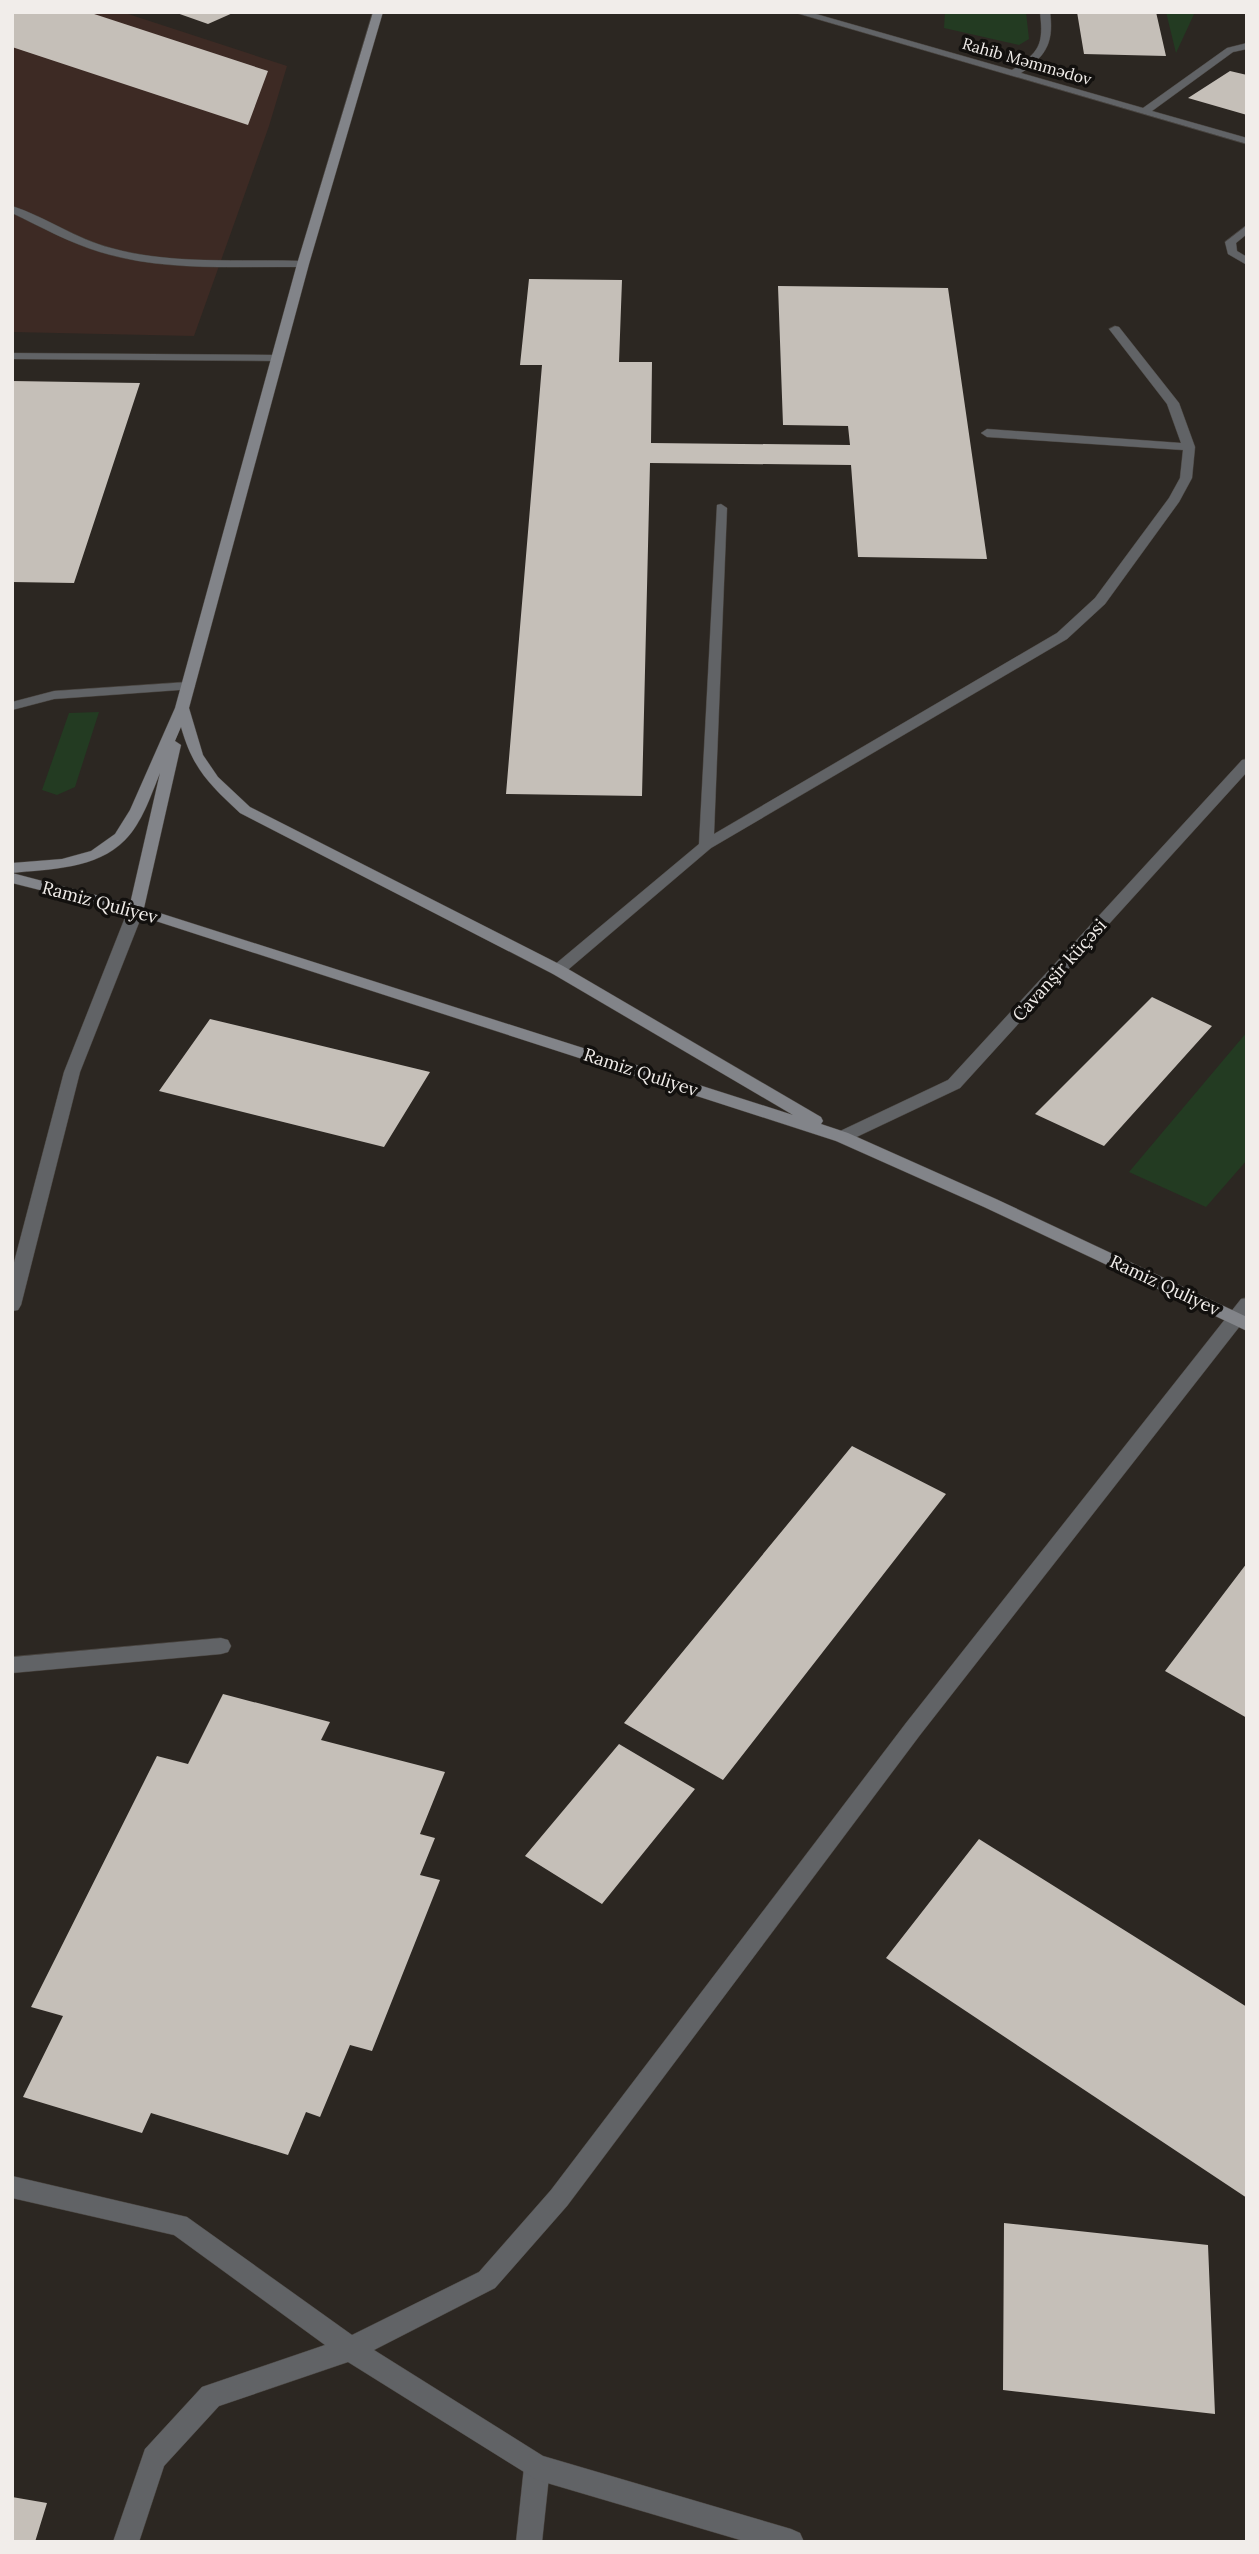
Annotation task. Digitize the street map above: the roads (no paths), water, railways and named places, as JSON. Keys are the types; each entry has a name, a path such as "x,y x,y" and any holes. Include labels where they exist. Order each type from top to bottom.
{"main road":[{"path":"136,910 188,686 303,264 378,12"},
{"path":"12,868 74,860 96,853 120,837 137,810 183,708"},
{"path":"183,708 196,755 213,780 245,810 558,970 842,1137"},
{"name":"Ramiz Quliyev","path":"12,878 136,910 842,1137 1243,1316"}],"street":[{"name":"Rahib Məmmədov","path":"798,12 1247,141"},
{"path":"1013,74 1042,54 1049,38 1045,12"},
{"path":"1145,111 1230,50 1247,46"},
{"path":"12,209 120,254 163,260 303,264"},
{"path":"1247,228 1230,242 1232,252 1247,262"},
{"path":"558,970 706,845 1062,636 1100,601 1175,499 1186,478 1189,447 1173,403 1115,329"},
{"path":"12,356 277,358"},
{"path":"987,433 1189,447"},
{"path":"706,845 721,508"},
{"path":"12,706 54,695 188,686"},
{"name":"Cavanşir küçəsi","path":"842,1137 954,1084 1247,763"},
{"path":"12,1305 72,1072 136,910"},
{"path":"126,2542 155,2458 211,2396 350,2348 487,2280 559,2198 913,1729 1243,1316"},
{"path":"12,1665 221,1646"},
{"path":"12,2187 179,2225 350,2348 537,2467 791,2542"},
{"path":"529,2542 537,2467"}]}
